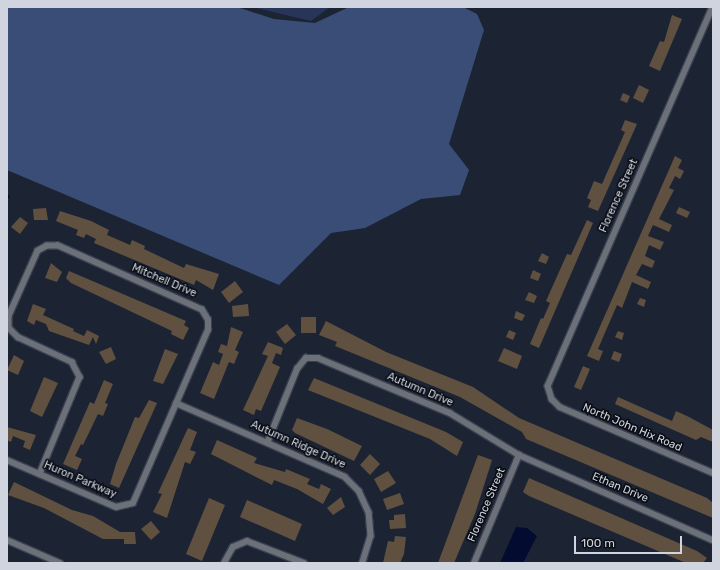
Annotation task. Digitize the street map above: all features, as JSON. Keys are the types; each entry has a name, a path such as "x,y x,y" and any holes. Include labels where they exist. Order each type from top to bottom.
{"street":[{"name":"Florence Street","path":"550,394 550,376 713,7"},
{"name":"Mitchell Drive","path":"40,474 80,377 72,362 15,335 8,325 35,254 44,247 58,246 204,312 208,330 176,403"},
{"name":"Autumn Drive","path":"268,441 297,369 306,358 318,358 450,414 519,455"},
{"name":"North John Hix Road","path":"550,394 560,407 713,473"},
{"name":"Autumn Ridge Drive","path":"176,403 332,469 355,486 371,520 364,563"},
{"name":"Huron Parkway","path":"7,460 116,506 130,504 138,495 176,403"},
{"name":"Florence Street","path":"474,563 519,455"},
{"name":"Ethan Drive","path":"519,455 713,540"},
{"path":"7,540 60,563"},
{"path":"224,563 233,547 247,541 304,563"}],"shaded area":[{"path":"7,7 237,7 274,19 315,23 349,7 463,7 477,14 484,30 449,144 469,170 460,195 421,199 365,228 331,233 279,285 7,170"},
{"path":"252,7 330,7 311,21"},
{"path":"516,527 527,528 537,536 523,563 500,563"}],"building":[{"path":"672,15 682,19 660,71 649,66 660,41 664,42"},
{"path":"639,85 649,90 643,103 633,98"},
{"path":"623,93 630,96 627,103 620,100"},
{"path":"625,120 637,124 598,211 588,207 591,200 587,198 594,181 602,184 625,132 621,130"},
{"path":"675,156 682,160 678,168 684,171 680,179 675,176 669,188 674,190 659,219 672,225 669,232 653,225 648,236 664,242 660,250 649,245 645,256 655,261 652,268 642,264 636,275 651,282 648,289 632,282 622,308 617,305 598,349 603,351 599,361 587,356"},
{"path":"679,207 690,212 687,218 676,213"},
{"path":"46,208 48,220 34,220 33,209"},
{"path":"60,211 91,221 109,230 107,235 130,245 132,240 145,246 144,249 184,268 186,264 219,274 213,290 196,280 194,285 94,243 96,239 86,234 84,238 76,235 78,230 56,221"},
{"path":"20,217 28,223 20,234 11,227"},
{"path":"587,220 593,223 539,348 530,344 541,318 543,319 550,303 546,301 567,254 571,255"},
{"path":"542,253 549,257 546,264 538,261"},
{"path":"51,263 62,272 57,282 45,278"},
{"path":"533,270 541,274 538,281 530,278"},
{"path":"69,271 186,321 184,325 189,328 183,340 171,334 172,331 71,283 66,278"},
{"path":"235,281 243,292 229,303 221,292"},
{"path":"529,292 537,296 534,303 525,300"},
{"path":"640,298 646,300 644,307 637,304"},
{"path":"33,304 46,309 43,315 74,329 73,331 84,336 87,330 99,336 96,344 93,337 89,345 49,331 46,324 36,320 34,325 27,321"},
{"path":"248,304 249,316 233,317 232,306"},
{"path":"516,311 525,315 522,321 514,318"},
{"path":"301,317 316,317 316,333 301,333"},
{"path":"326,321 386,352 473,387 519,418 707,498 713,503 713,518 526,439 522,432 460,397 335,346 337,342 319,335"},
{"path":"287,324 296,335 285,344 276,332"},
{"path":"231,327 243,332 235,350 239,352 234,364 229,362 214,399 200,393 213,362 219,365 223,354 218,352 221,344 227,346"},
{"path":"509,330 516,333 513,340 506,337"},
{"path":"618,331 624,333 622,340 615,337"},
{"path":"268,342 283,348 281,355 276,353 272,363 280,367 261,411 256,409 254,415 243,410 268,356 262,354"},
{"path":"111,347 116,359 106,364 99,352"},
{"path":"504,348 522,356 517,369 498,361"},
{"path":"165,349 178,354 163,384 153,381"},
{"path":"614,351 622,354 619,362 611,359"},
{"path":"14,355 24,361 18,375 7,370"},
{"path":"583,366 590,369 581,390 574,387"},
{"path":"44,377 58,383 42,417 30,411"},
{"path":"314,378 446,432 463,442 457,456 430,439 308,390"},
{"path":"104,380 113,384 105,403 108,404 103,416 98,414 83,445 81,444 75,456 82,459 77,470 63,464 90,402 94,404"},
{"path":"618,397 672,421 676,411 689,417 713,430 713,442 701,437 696,440 615,404"},
{"path":"149,400 157,403 119,488 110,484 116,464 135,417 139,418"},
{"path":"297,418 327,429 362,446 354,461 295,433 292,430"},
{"path":"7,427 36,435 30,450 23,447 25,441 13,436 11,442 7,440"},
{"path":"188,428 197,432 190,450 196,452 190,464 185,462 167,518 153,512 162,494 158,493"},
{"path":"217,440 257,458 254,463 285,472 286,469 310,479 307,484 319,489 321,484 331,489 323,504 297,489 274,480 272,485 211,454"},
{"path":"370,454 380,464 370,475 360,465"},
{"path":"478,455 492,460 475,514 454,563 438,563"},
{"path":"388,471 396,483 381,492 374,479"},
{"path":"529,478 697,551 707,558 703,563 686,563 529,496 523,492"},
{"path":"14,482 72,510 93,516 120,532 135,532 136,544 124,544 124,539 103,539 44,508 8,495"},
{"path":"400,493 404,504 387,510 383,499"},
{"path":"341,497 345,507 333,515 327,508"},
{"path":"209,498 225,505 202,561 186,554"},
{"path":"247,500 302,524 295,541 240,517"},
{"path":"405,514 406,528 390,529 389,520 394,520 394,515"},
{"path":"151,521 160,532 151,540 141,529"},
{"path":"395,536 406,537 404,554 400,563 383,563 388,541 394,542"}]}
